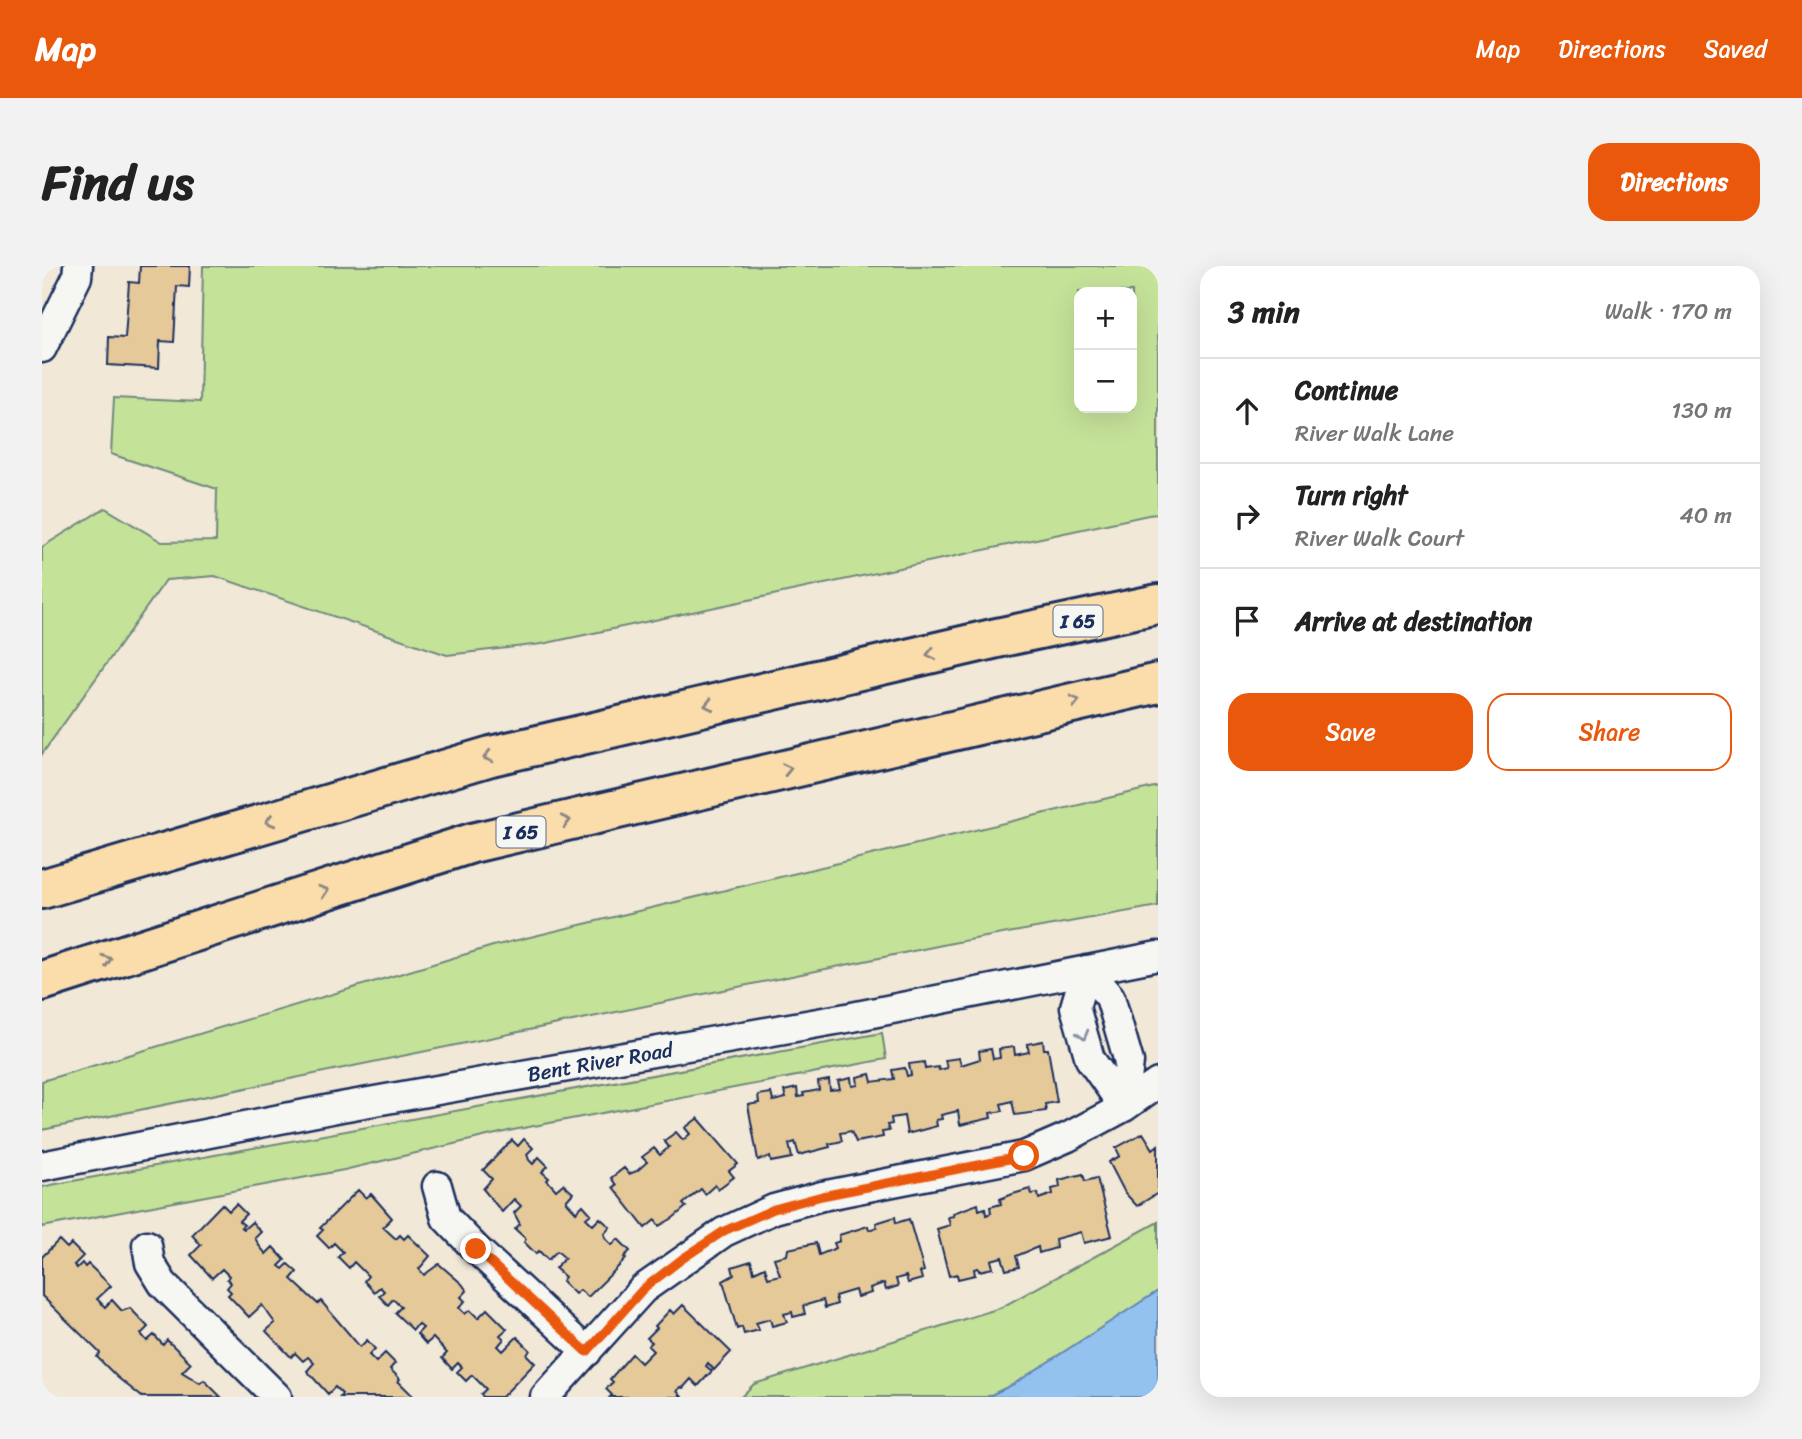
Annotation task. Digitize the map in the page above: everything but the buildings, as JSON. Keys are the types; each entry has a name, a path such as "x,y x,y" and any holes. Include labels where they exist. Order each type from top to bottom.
{"highway":[{"name":"I 65","path":"42,889 491,756 998,638 1158,604"},
{"name":"I 65","path":"42,981 472,843 1158,683"}],"street":[{"path":"42,348 77,277 78,266"},
{"name":"Bent River Road","path":"42,1166 328,1110 852,1017 1158,956"},
{"path":"1086,970 1110,997 1129,1062 1124,1107"},
{"path":"1086,970 1075,1007 1090,1059 1124,1107"},
{"path":"545,1397 643,1289 724,1231 774,1209 822,1196 1024,1156 1068,1137 1124,1107 1158,1083"},
{"path":"437,1186 446,1218 587,1352"},
{"path":"148,1245 150,1263 163,1284 277,1397"}],"green space":[{"path":"203,266 1158,266 1158,513 542,644 447,655 215,576 166,580 42,754 42,547 105,508 162,542 216,541 217,489 111,454 114,398 200,402"},
{"path":"1158,786 1158,906 952,943 42,1130 42,1081 493,946"},
{"path":"882,1033 886,1059 513,1130 344,1170 42,1227 42,1187"},
{"path":"1158,1222 1158,1291 1014,1384 987,1397 741,1397 754,1384 1000,1308"}],"water":[{"path":"1158,1291 1158,1397 987,1397 1014,1384"}],"route":[{"path":"476,1249 587,1352 643,1289 724,1231 774,1209 822,1196 1024,1156"}]}
